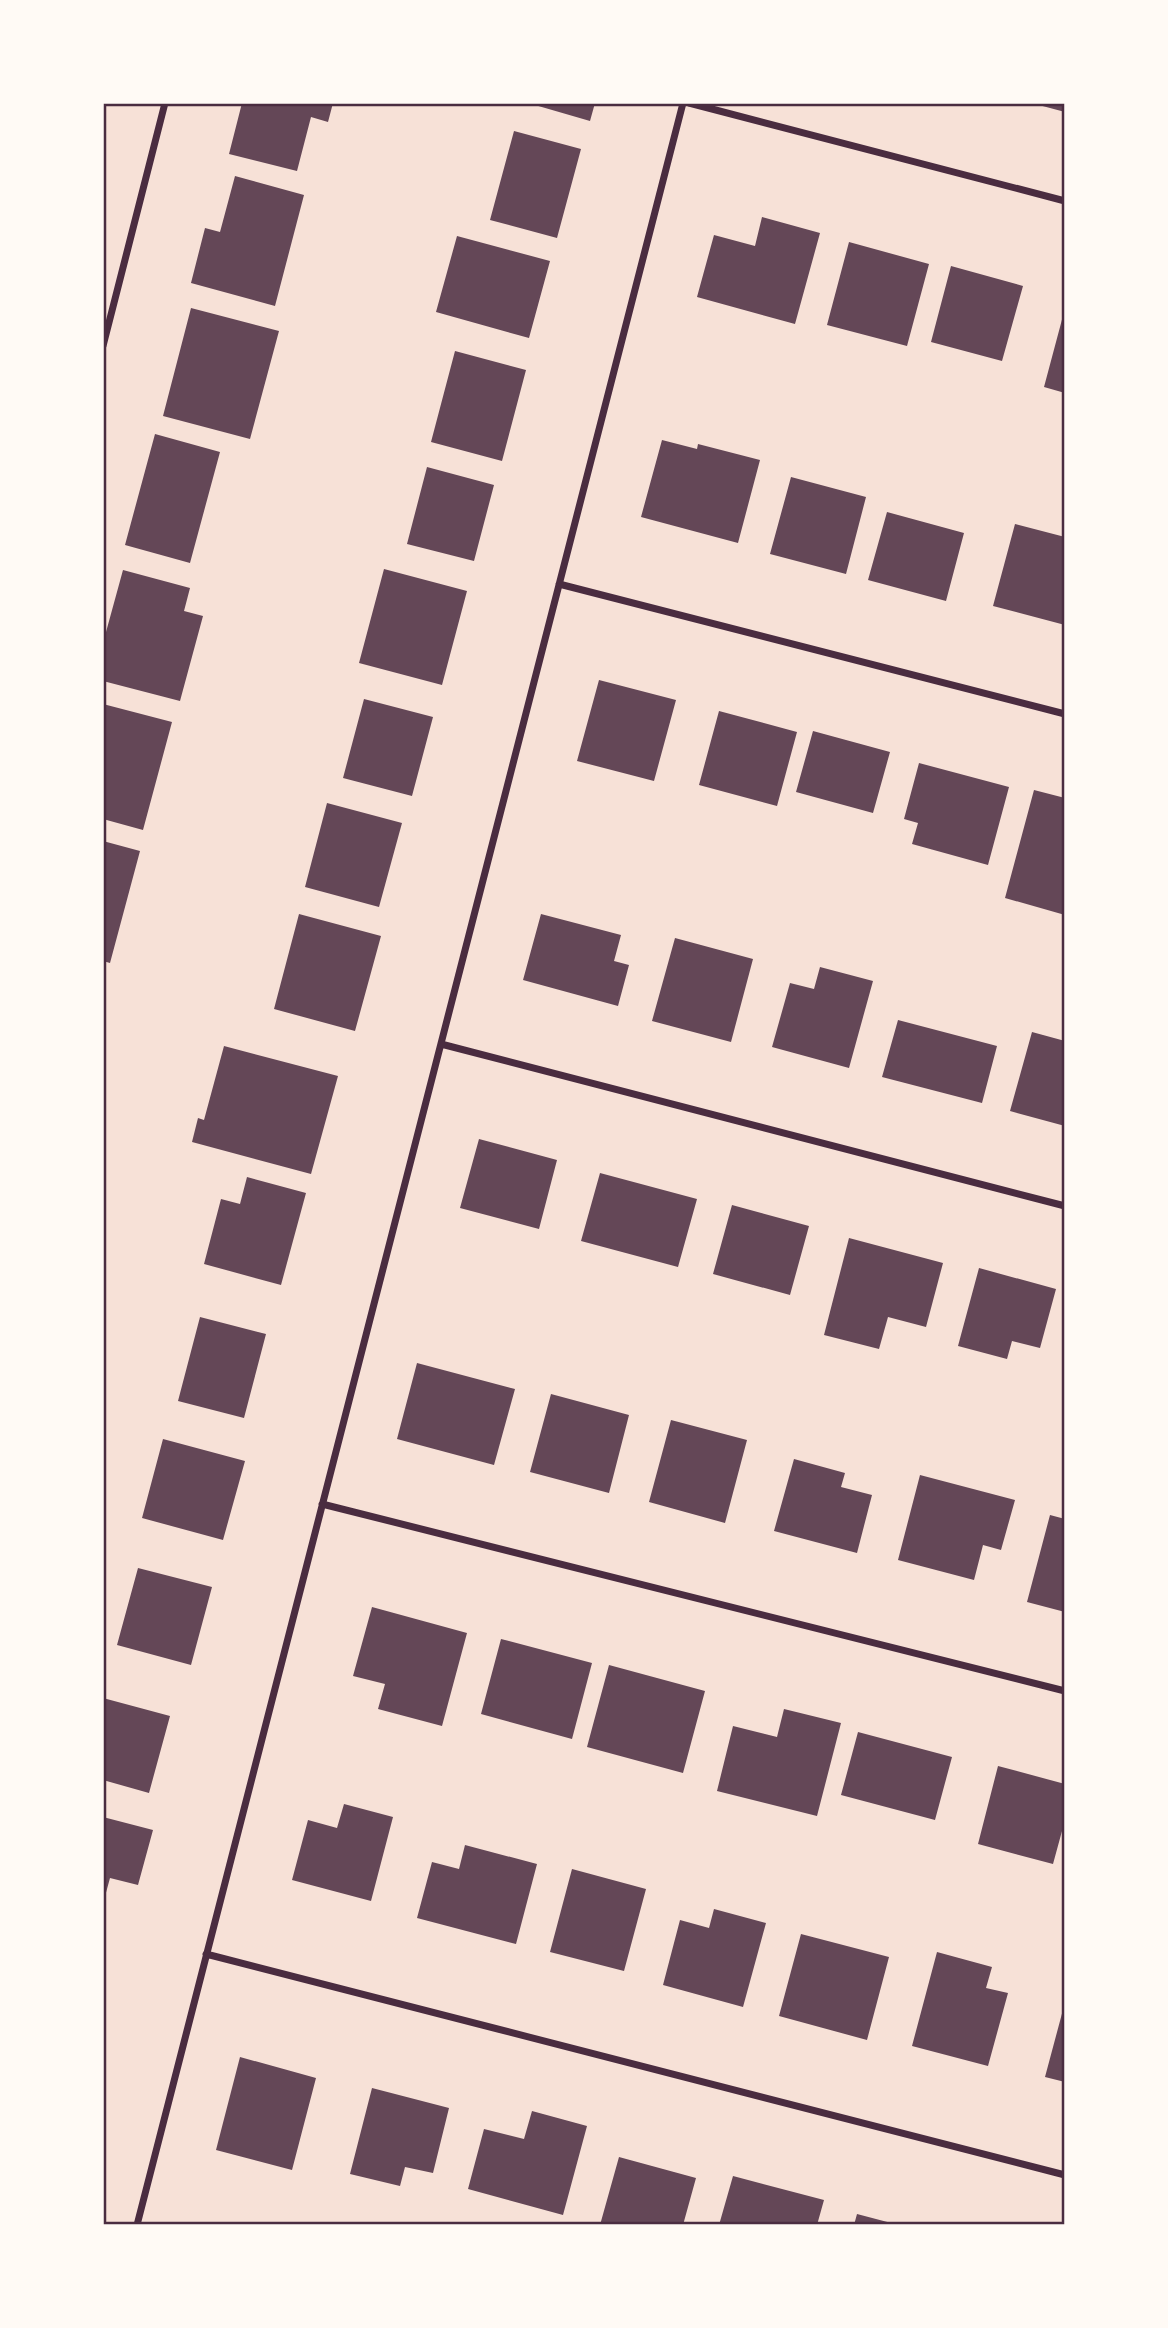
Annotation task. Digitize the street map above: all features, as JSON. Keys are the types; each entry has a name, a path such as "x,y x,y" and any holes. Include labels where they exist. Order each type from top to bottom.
{"street":[{"path":"103,346 166,103"},
{"path":"137,2225 683,103"},
{"path":"689,103 1065,201"},
{"path":"559,584 1065,714"},
{"path":"441,1044 1065,1206"},
{"path":"322,1504 1065,1691"},
{"path":"206,1954 1065,2175"}],"building":[{"path":"242,103 333,103 328,122 311,117 297,171 229,154"},
{"path":"528,103 595,103 590,121"},
{"path":"1065,103 1065,112 1035,104"},
{"path":"514,131 581,149 557,238 490,220"},
{"path":"235,176 304,195 275,306 191,283 205,228 220,232"},
{"path":"762,217 820,233 795,324 697,297 714,235 755,246"},
{"path":"457,236 550,261 529,338 436,312"},
{"path":"849,242 929,264 907,346 827,325"},
{"path":"951,266 1023,286 1002,361 931,342"},
{"path":"191,308 279,331 250,439 163,416"},
{"path":"1065,312 1065,393 1044,387"},
{"path":"455,351 526,370 502,461 431,442"},
{"path":"155,434 220,452 190,563 125,545"},
{"path":"662,440 697,449 698,444 760,460 738,543 641,517"},
{"path":"427,467 494,485 474,561 407,544"},
{"path":"791,477 866,497 846,574 770,554"},
{"path":"887,512 964,533 946,601 868,580"},
{"path":"1015,524 1065,537 1065,625 993,606"},
{"path":"384,569 467,591 442,685 359,663"},
{"path":"123,570 190,588 184,611 203,616 180,701 103,681 103,643"},
{"path":"599,680 676,700 654,781 577,761"},
{"path":"364,699 433,717 412,796 343,778"},
{"path":"103,704 172,722 143,830 103,819"},
{"path":"719,711 797,732 777,806 699,785"},
{"path":"813,731 890,752 873,813 796,792"},
{"path":"919,763 1009,787 988,865 912,844 918,823 904,819"},
{"path":"1034,790 1065,798 1065,915 1005,898"},
{"path":"327,803 402,823 379,907 305,887"},
{"path":"103,841 140,851 110,963 103,961"},
{"path":"299,914 381,936 355,1031 274,1009"},
{"path":"541,914 621,935 614,961 629,965 618,1006 523,980"},
{"path":"675,938 753,959 731,1042 652,1021"},
{"path":"820,967 873,981 849,1068 772,1047 790,983 814,989"},
{"path":"898,1020 997,1046 982,1103 882,1077"},
{"path":"1032,1032 1065,1041 1065,1126 1010,1111"},
{"path":"224,1046 338,1076 311,1174 192,1142 198,1118 204,1120"},
{"path":"479,1139 557,1160 539,1229 460,1208"},
{"path":"600,1173 697,1199 678,1267 581,1241"},
{"path":"247,1177 306,1193 281,1285 204,1264 221,1199 240,1204"},
{"path":"732,1205 809,1226 790,1295 713,1274"},
{"path":"849,1238 943,1263 926,1327 888,1317 879,1349 824,1335"},
{"path":"979,1268 1056,1289 1040,1348 1012,1341 1007,1359 958,1346"},
{"path":"200,1317 266,1334 244,1418 178,1401"},
{"path":"417,1363 515,1389 494,1465 397,1439"},
{"path":"551,1394 629,1415 609,1493 530,1472"},
{"path":"671,1420 747,1440 725,1523 649,1502"},
{"path":"163,1439 245,1461 223,1540 142,1518"},
{"path":"794,1459 845,1473 841,1487 872,1495 857,1553 774,1531"},
{"path":"920,1475 1015,1500 1001,1550 983,1545 974,1580 898,1560"},
{"path":"1050,1515 1065,1519 1065,1612 1027,1602"},
{"path":"138,1568 212,1587 191,1665 117,1645"},
{"path":"372,1607 467,1633 442,1726 378,1709 385,1684 353,1676"},
{"path":"501,1639 592,1663 572,1739 481,1714"},
{"path":"609,1665 705,1691 683,1773 587,1747"},
{"path":"103,1698 170,1716 149,1793 103,1780"},
{"path":"784,1709 841,1723 817,1816 717,1791 733,1726 777,1737"},
{"path":"858,1732 952,1757 935,1820 841,1795"},
{"path":"998,1766 1065,1784 1065,1820 1053,1864 978,1844"},
{"path":"344,1804 393,1817 371,1901 292,1880 308,1820 337,1828"},
{"path":"103,1817 153,1830 138,1885 110,1878 104,1900"},
{"path":"465,1845 537,1864 516,1944 417,1918 432,1862 459,1869"},
{"path":"572,1869 646,1889 624,1971 550,1952"},
{"path":"714,1909 766,1923 743,2007 663,1985 680,1920 709,1928"},
{"path":"801,1934 889,1957 867,2040 779,2016"},
{"path":"937,1952 992,1967 986,1988 1008,1993 988,2066 912,2046"},
{"path":"1065,2006 1065,2082 1045,2077"},
{"path":"240,2057 316,2078 292,2170 216,2150"},
{"path":"372,2088 449,2108 433,2173 405,2167 400,2186 350,2174"},
{"path":"532,2111 587,2126 563,2215 468,2189 484,2129 524,2139"},
{"path":"619,2157 696,2178 683,2225 600,2225"},
{"path":"733,2176 824,2200 817,2225 719,2225"},
{"path":"857,2214 895,2224 895,2225 854,2225"}]}
